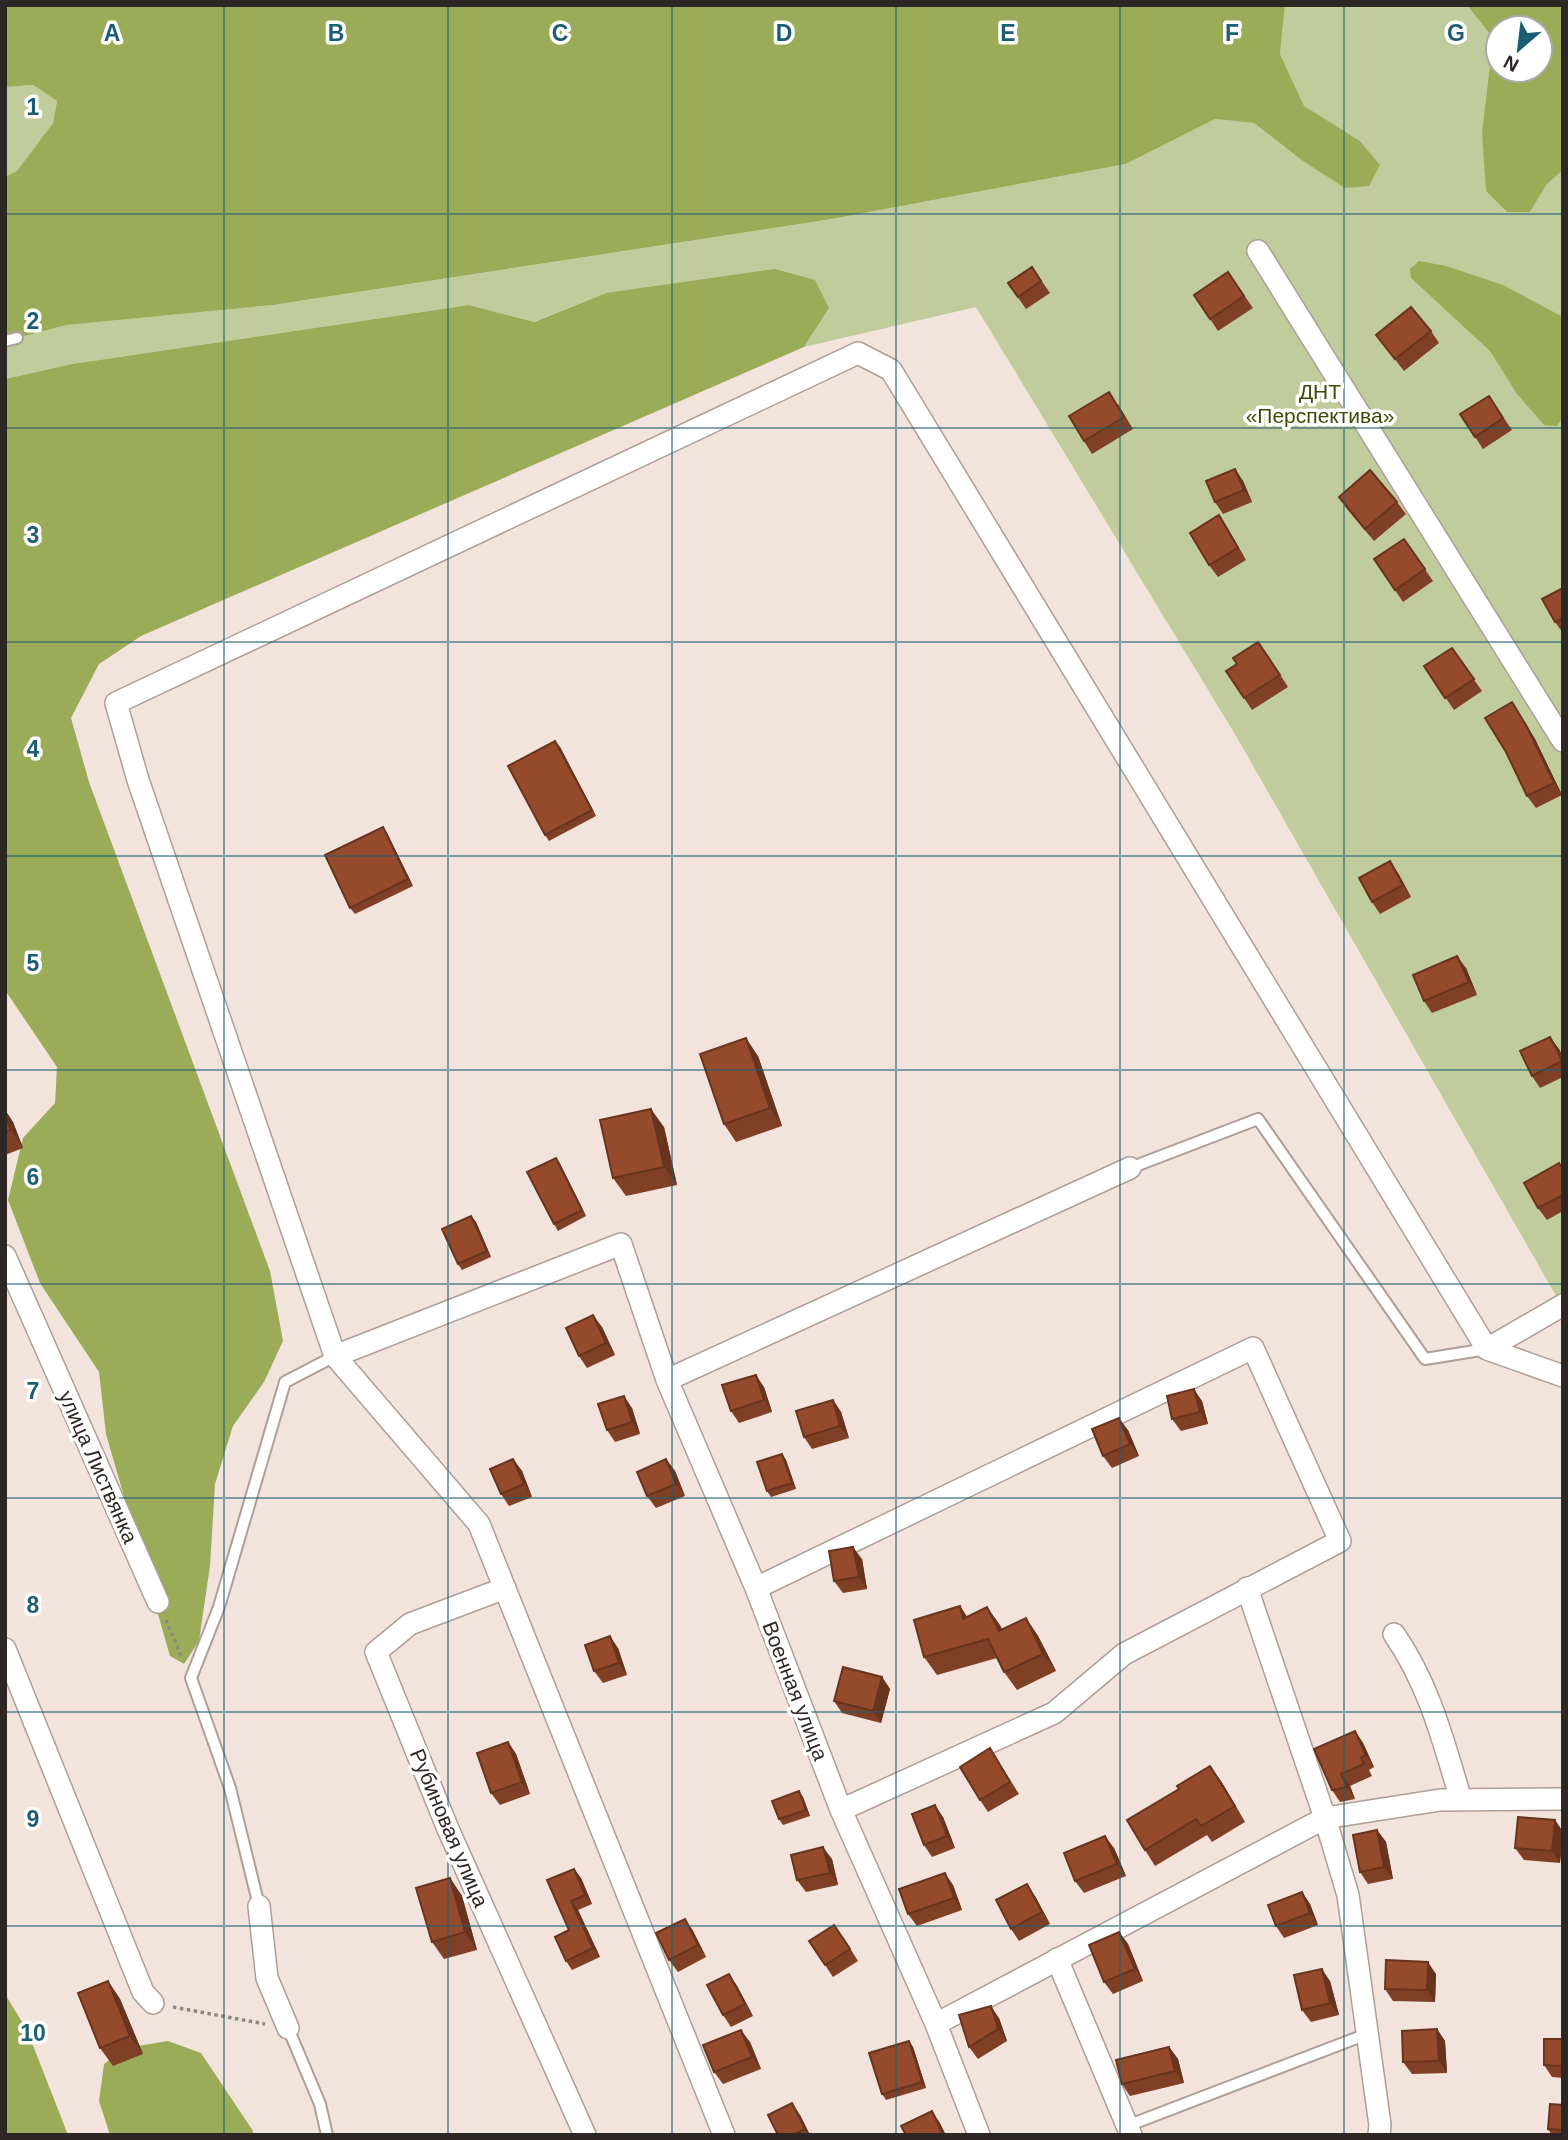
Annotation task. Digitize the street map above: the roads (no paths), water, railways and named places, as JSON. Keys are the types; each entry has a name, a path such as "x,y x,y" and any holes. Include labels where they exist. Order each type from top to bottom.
{"street":[{"path":"1258,251 1563,741"},
{"path":"724,2135 479,1524 335,1356 138,779 116,703 858,352 891,370 1487,1349 1563,1376"},
{"path":"667,1380 1130,1168"},
{"name":"Военная улица","path":"335,1356 621,1244 667,1380 756,1588 841,1810 936,2024 979,2135"},
{"name":"улица Листвянка","path":"5,1256 158,1602"},
{"path":"1487,1349 1563,1305"},
{"path":"756,1588 1253,1348 1340,1541 1124,1654 1054,1713 841,1810"},
{"name":"Рубиновая улица","path":"505,1588 410,1624 376,1652 448,1829 586,2135"},
{"path":"1247,1588 1325,1818 1348,1895 1380,2125 1379,2135"},
{"path":"1394,1634 1410,1657 1437,1719 1461,1800"},
{"path":"5,1649 143,1992 153,2003"},
{"path":"936,2024 1325,1818 1440,1800 1563,1800"},
{"path":"259,1906 267,1978 288,2028"},
{"path":"1058,1959 1129,2130"}],"lane":[{"path":"5,341 18,338"},
{"path":"1130,1168 1258,1119 1425,1359 1487,1349"},
{"path":"259,1906 230,1788 191,1678 219,1607 285,1382 335,1356"},
{"path":"288,2028 320,2104 327,2135"},
{"path":"1129,2130 1367,2034"}],"park label":[{"name":"ДНТ «Перспектива»","path":"1320,404"}]}
